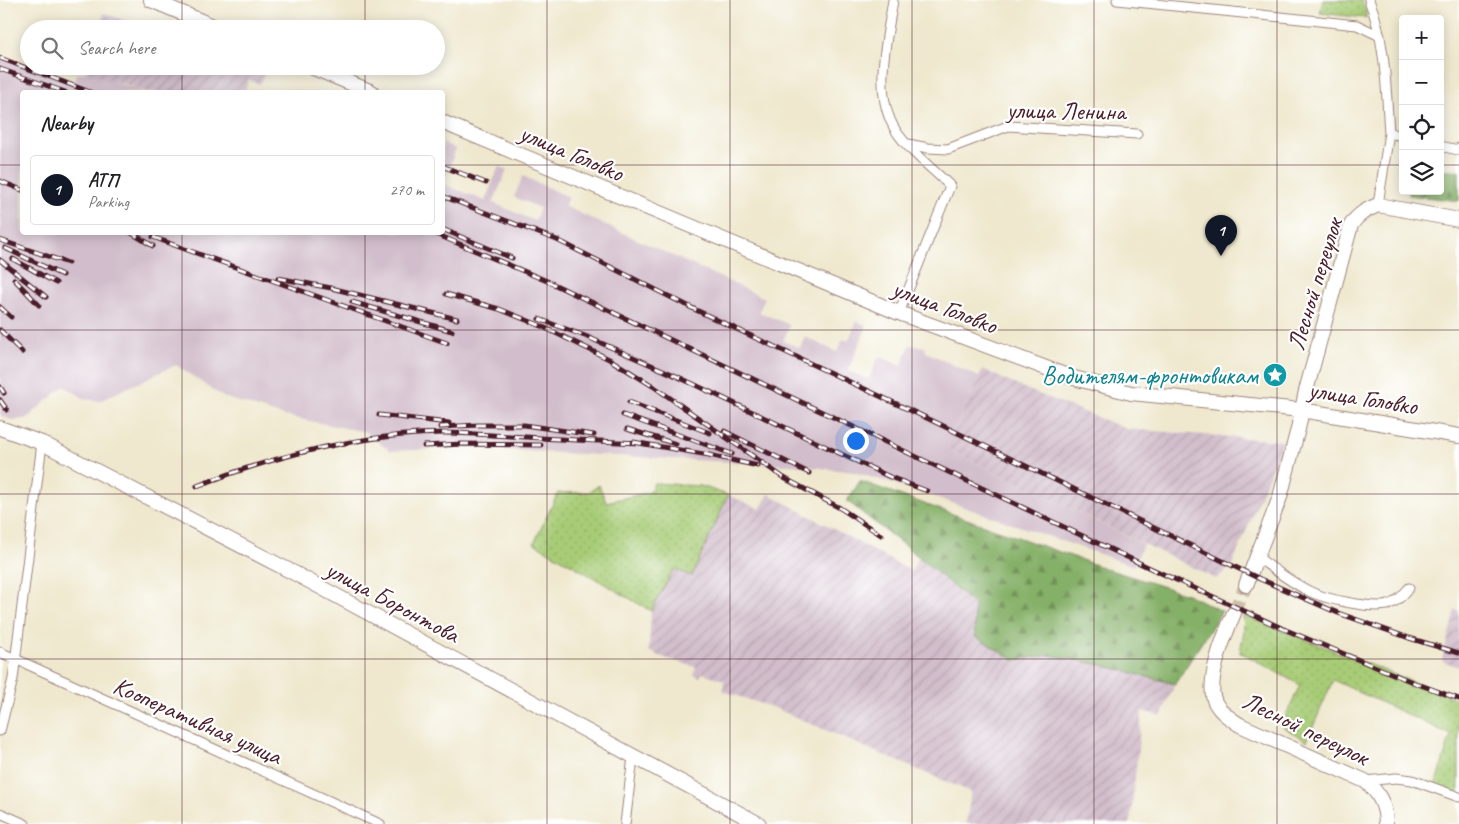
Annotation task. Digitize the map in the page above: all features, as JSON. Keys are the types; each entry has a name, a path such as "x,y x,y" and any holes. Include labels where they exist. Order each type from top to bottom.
{"main road":[{"path":"152,0 199,20"},
{"path":"331,75 367,90"},
{"name":"улица Головко","path":"445,123 899,313 1070,377 1131,393 1301,410 1459,436"},
{"path":"1378,206 1459,220"},
{"name":"Лесной переулок","path":"1246,584 1280,497 1298,429 1301,410 1351,225 1357,216 1365,210 1378,206"},
{"name":"улица Боронтова","path":"0,428 42,443 291,572 760,824"},
{"name":"Лесной переулок","path":"1234,613 1212,679 1212,691 1216,704 1227,716 1240,725 1365,781 1374,788 1382,801 1386,824"}],"street":[{"path":"893,0 884,62 884,101 889,117 897,132 950,186 899,313"},
{"path":"1117,0 1357,25 1380,36"},
{"name":"Лесной переулок","path":"1369,0 1375,15 1384,56 1389,133 1378,206"},
{"name":"улица Ленина","path":"907,144 948,149 1008,126 1099,130 1137,134"},
{"path":"1389,133 1399,135"},
{"path":"1444,147 1458,150 1459,148"},
{"path":"0,731 13,680 42,443"},
{"path":"1257,557 1281,575 1309,592 1337,600 1371,606 1388,605 1402,596 1408,588"},
{"name":"Кооперативная улица","path":"0,652 380,824"},
{"path":"625,824 633,757"},
{"path":"1365,781 1396,778 1412,780 1459,798"},
{"path":"0,813 24,824"}],"shaded area":[{"path":"104,13 123,20 102,20"},
{"path":"0,56 20,64 20,75 51,75 72,83 76,75 95,75 139,90 20,90 20,235 445,235 445,185 485,201 499,166 507,170 493,203 535,221 540,208 514,197 523,176 568,197 564,206 765,298 759,312 790,325 783,341 800,348 805,337 837,352 843,339 848,341 857,321 867,326 848,371 869,379 879,356 901,366 910,345 925,347 926,352 979,377 946,448 1143,544 1134,566 909,488 853,472 805,466 465,448 390,451 366,432 284,416 223,397 176,365 99,401 85,399 64,386 26,419 11,420 0,415"},
{"path":"92,75 265,75 260,84 249,80 245,90 141,90 118,82 101,79"},
{"path":"445,144 456,149 445,177"},
{"path":"983,369 1011,383 1127,429 1283,441 1232,565 1216,579 946,448"},
{"path":"769,494 911,571 919,557 974,604 1014,660 1050,655 1102,665 1175,684 1161,716 1142,711 1130,824 966,824 971,792 777,709 723,691 724,680 702,673 700,677 694,675 696,667 659,656 649,651 651,611 674,569 692,576 728,495 760,509"},
{"path":"1455,610 1459,611 1459,667 1442,661"}],"green space":[{"path":"1323,0 1361,0 1366,10 1366,18 1320,13"},
{"path":"1444,169 1459,171 1459,201 1409,195 1444,195"},
{"path":"860,481 1110,570 1187,594 1222,611 1175,684 1102,665 1050,655 1014,660 975,636 974,604 919,557 847,501"},
{"path":"654,483 701,486 728,495 692,576 674,569 651,611 534,543 558,493 589,492 599,485 606,502 650,492"},
{"path":"1243,615 1459,700 1459,797 1434,789 1451,735 1333,680 1307,741 1281,726 1300,685 1240,652 1244,631"}],"tunnel":[{"path":"1234,613 1246,585"}],"railway":[{"path":"0,58 20,66"},
{"path":"0,69 59,90"},
{"path":"45,75 85,90"},
{"path":"445,167 486,183"},
{"path":"0,181 20,189"},
{"path":"445,197 557,240 696,310 933,421 1260,579 1338,613 1459,653"},
{"path":"445,230 512,258"},
{"path":"135,235 153,246"},
{"path":"438,235 547,281 1150,568 1286,630 1459,699"},
{"path":"153,237 447,343"},
{"path":"0,240 68,263"},
{"path":"5,248 62,275"},
{"path":"13,259 56,283"},
{"path":"0,260 46,297"},
{"path":"278,278 331,288 457,319"},
{"path":"14,279 39,305"},
{"path":"446,294 499,309 539,325 609,359 653,386 784,478 840,508 881,535"},
{"path":"352,302 452,331"},
{"path":"0,307 11,317"},
{"path":"539,319 585,336 672,374 890,477 927,491"},
{"path":"0,330 22,352"},
{"path":"0,387 4,393"},
{"path":"0,400 7,410"},
{"path":"629,402 710,433"},
{"path":"379,415 449,423"},
{"path":"623,415 732,454"},
{"path":"440,427 524,425 594,435"},
{"path":"627,429 676,444"},
{"path":"724,431 809,473"},
{"path":"197,486 288,456 319,448 381,437 453,433 639,443"},
{"path":"633,442 709,455 758,466"},
{"path":"424,446 463,444 541,445"}],"place":[{"name":"АТП","path":"1221,256"},
{"name":"Водителям-фронтовикам","path":"1275,375"}]}
